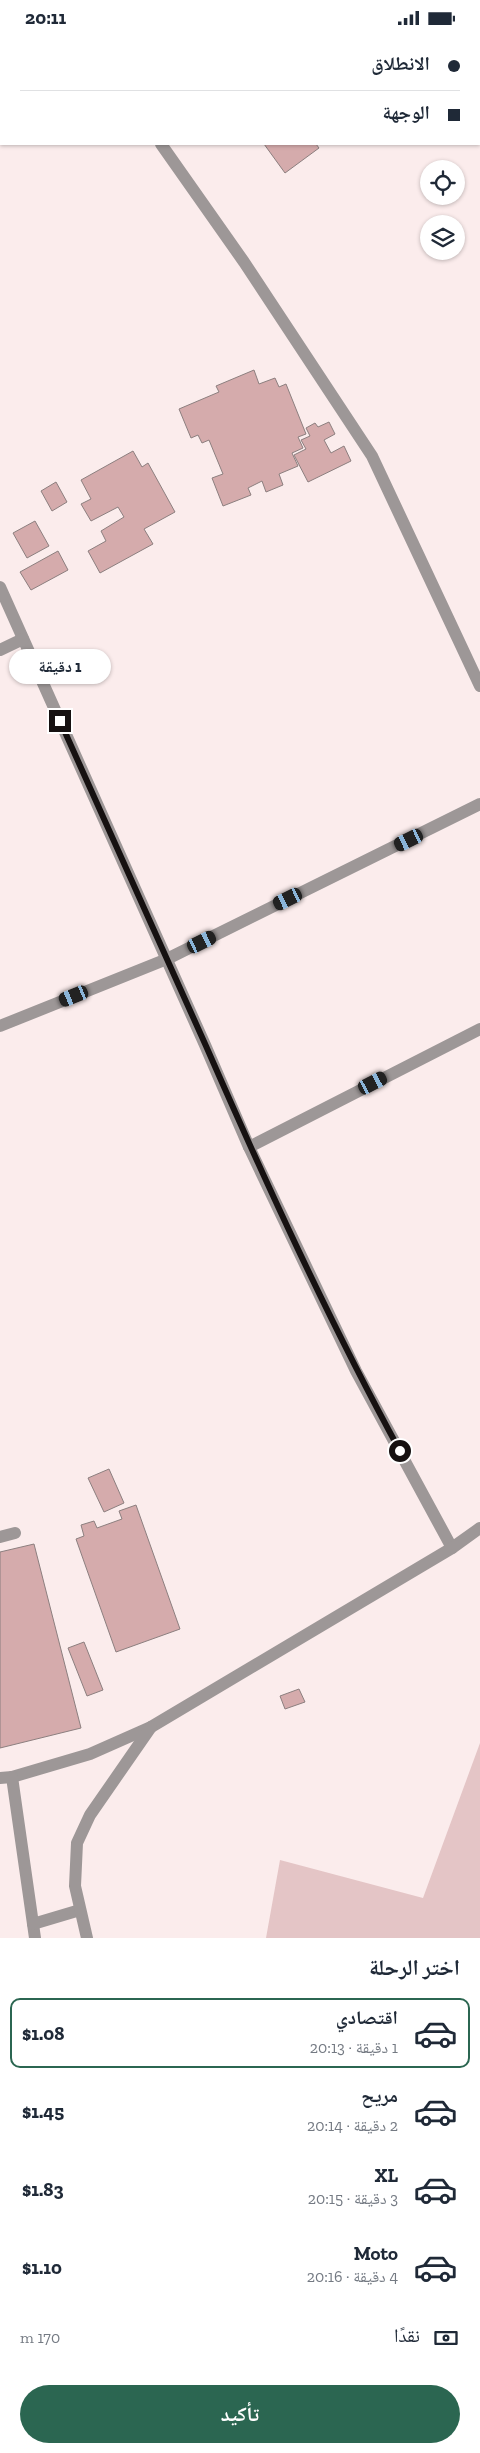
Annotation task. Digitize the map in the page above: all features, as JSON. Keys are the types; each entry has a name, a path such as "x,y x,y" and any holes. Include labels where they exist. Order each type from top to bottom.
{"street":[{"path":"162,145 244,262 372,456 480,686"},
{"path":"0,587 249,1147 356,1371 452,1547"},
{"path":"0,650 23,639"},
{"path":"0,1026 167,959 480,805"},
{"path":"249,1147 480,1029"},
{"path":"35,1938 6,1777 90,1754 151,1727 452,1547 480,1528"},
{"path":"0,1537 15,1533"},
{"path":"87,1938 80,1910 74,1870 77,1843 82,1828 151,1727"},
{"path":"33,1924 80,1910"}],"shaded area":[{"path":"480,1743 480,1938 266,1938 280,1860 423,1898"}],"building":[{"path":"265,145 317,145 319,148 285,173"},
{"path":"254,370 259,384 275,378 279,387 286,384 306,434 298,437 303,448 292,453 298,466 279,474 283,485 266,492 262,481 248,488 251,495 223,506 212,478 223,474 209,440 202,443 198,435 191,438 179,409 219,392 216,386"},
{"path":"329,422 335,434 324,440 331,453 344,446 351,461 308,482 294,455 306,449 301,440 310,436 306,428 315,423 318,427"},
{"path":"133,451 142,467 148,463 175,512 144,529 153,544 100,573 88,551 106,541 101,531 124,517 118,507 91,521 81,504 91,499 81,480"},
{"path":"56,482 67,502 52,511 41,491"},
{"path":"35,521 49,546 27,558 13,533"},
{"path":"58,551 68,570 31,590 20,572"},
{"path":"109,1469 124,1503 104,1512 88,1478"},
{"path":"136,1505 180,1629 116,1652 76,1539 84,1536 81,1525 94,1521 97,1528 122,1519 119,1511"},
{"path":"34,1544 81,1728 0,1748 0,1552"},
{"path":"84,1642 103,1690 87,1696 68,1648"},
{"path":"299,1689 305,1702 285,1709 280,1696"}],"route":[{"path":"60,721 206,1045 249,1147 348,1355 400,1451"}]}
